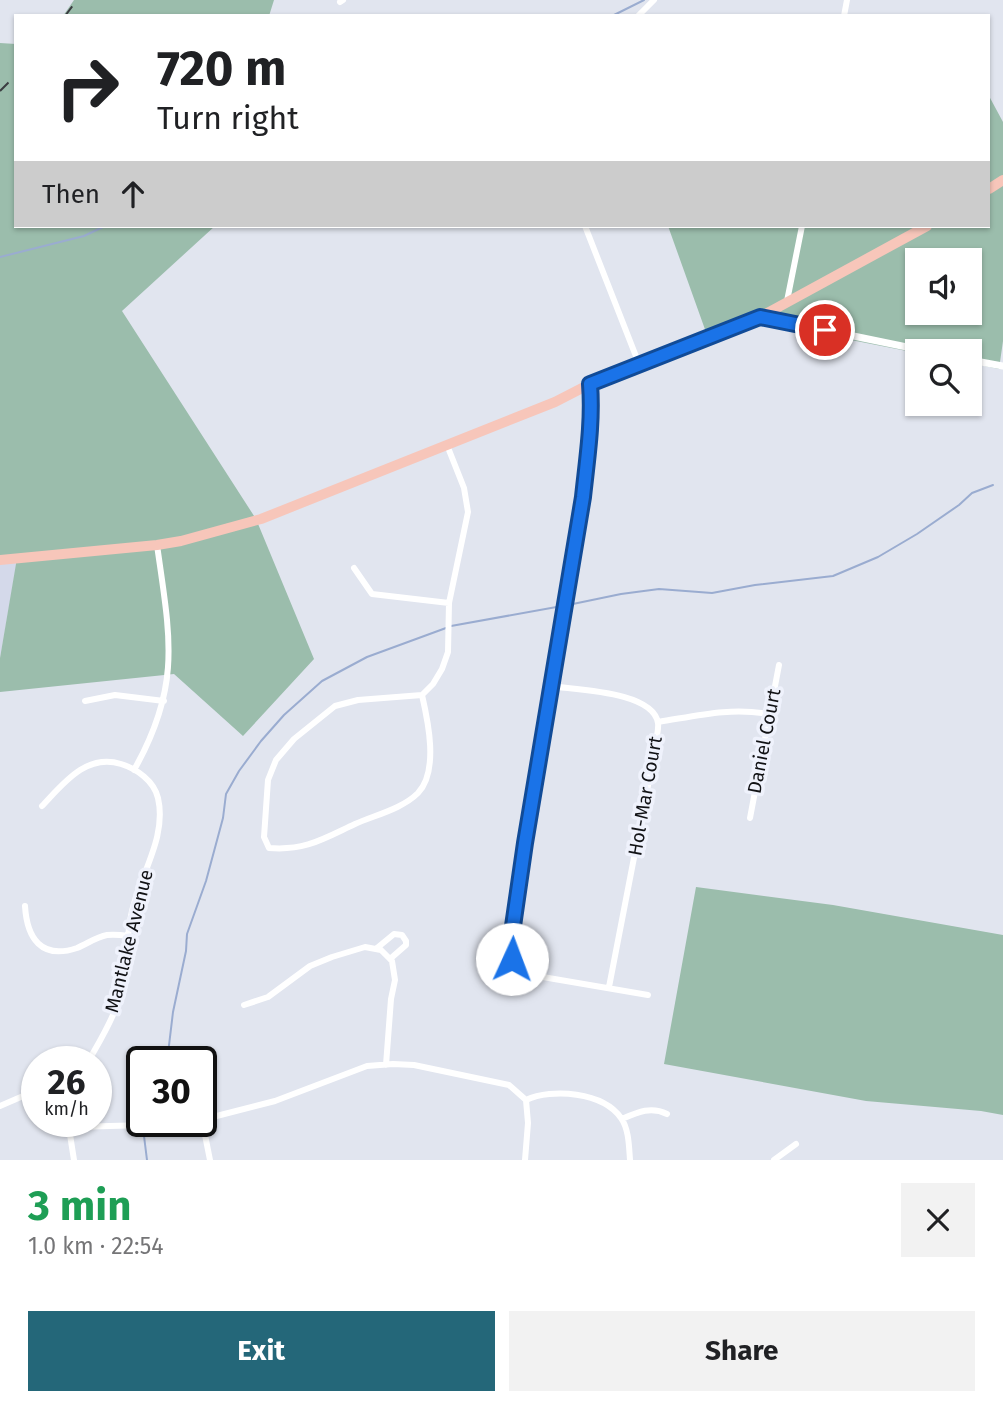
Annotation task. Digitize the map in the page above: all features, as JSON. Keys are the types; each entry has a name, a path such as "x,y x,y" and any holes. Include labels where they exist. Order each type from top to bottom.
{"main road":[{"path":"0,560 158,545 261,519 760,317 923,228"}],"street":[{"path":"640,14 654,0"},
{"path":"586,228 639,364"},
{"path":"787,301 802,228"},
{"path":"760,317 905,347"},
{"path":"982,362 1003,366"},
{"path":"590,384 590,444 583,497 519,882 512,933 512,959 523,972 531,975 648,995"},
{"path":"422,695 430,736 430,756 425,782 418,794 400,805 313,844 287,849 269,848 264,837 268,780 276,760 294,739 335,706 358,700 422,695 433,684 448,652 449,603 468,512 464,488 447,445"},
{"path":"42,806 70,776 84,766 104,762 119,763 134,770 149,743 164,701 170,656 158,545"},
{"path":"354,568 372,594 449,603"},
{"name":"Daniel Court","path":"750,818 779,665"},
{"name":"Hol-Mar Court","path":"550,686 634,699 651,709 658,722 609,987"},
{"path":"85,701 115,695 164,701"},
{"path":"658,722 720,711 746,710 768,714"},
{"name":"Mantlake Avenue","path":"97,1046 116,1007 121,990 132,912 158,837 160,815 154,786 134,770"},
{"path":"24,906 29,933 49,950 66,951 105,935 129,936"},
{"path":"377,948 394,934 402,935 407,941 406,945 390,959"},
{"path":"244,1005 268,997 310,965 352,949 377,948 390,959 395,980 386,1065"},
{"path":"217,1116 275,1101 367,1066 414,1065 509,1086 526,1100 528,1124 525,1160"},
{"path":"526,1100 538,1094 556,1092 577,1095 608,1105 622,1119 628,1134 630,1160"},
{"path":"0,1106 21,1097"},
{"path":"622,1119 643,1110 657,1109 667,1114"},
{"path":"70,1137 74,1160"},
{"path":"205,1137 210,1160"},
{"path":"775,1160 796,1144"}],"shaded area":[{"path":"0,559 17,561 0,658"}],"green space":[{"path":"74,0 274,0 270,14 64,14"},
{"path":"0,43 14,44 14,228 213,228 122,311 256,519 314,659 243,736 174,674 0,692 0,658 17,558 0,559"},
{"path":"990,98 1003,122 1003,341 999,369 982,365 982,339 905,339 905,351 749,320 707,335 669,228 990,228"},
{"path":"696,887 833,905 1003,935 1003,1115 866,1101 664,1064"}],"waterway":[{"path":"616,14 644,0"},
{"path":"0,257 84,236 101,228"},
{"path":"568,605 659,589 712,593 833,576 878,557 917,534 972,493 993,485"},
{"path":"451,626 562,606"},
{"path":"169,1046 187,934 206,881 223,818 226,794 239,771 284,715 322,681 367,657 446,628"},
{"path":"144,1137 147,1160"}],"railway":[{"path":"66,14 77,0"},
{"path":"0,91 14,77"}],"route":[{"path":"512,959 512,933 525,843 583,497 590,444 590,384 760,317 825,330"}]}
